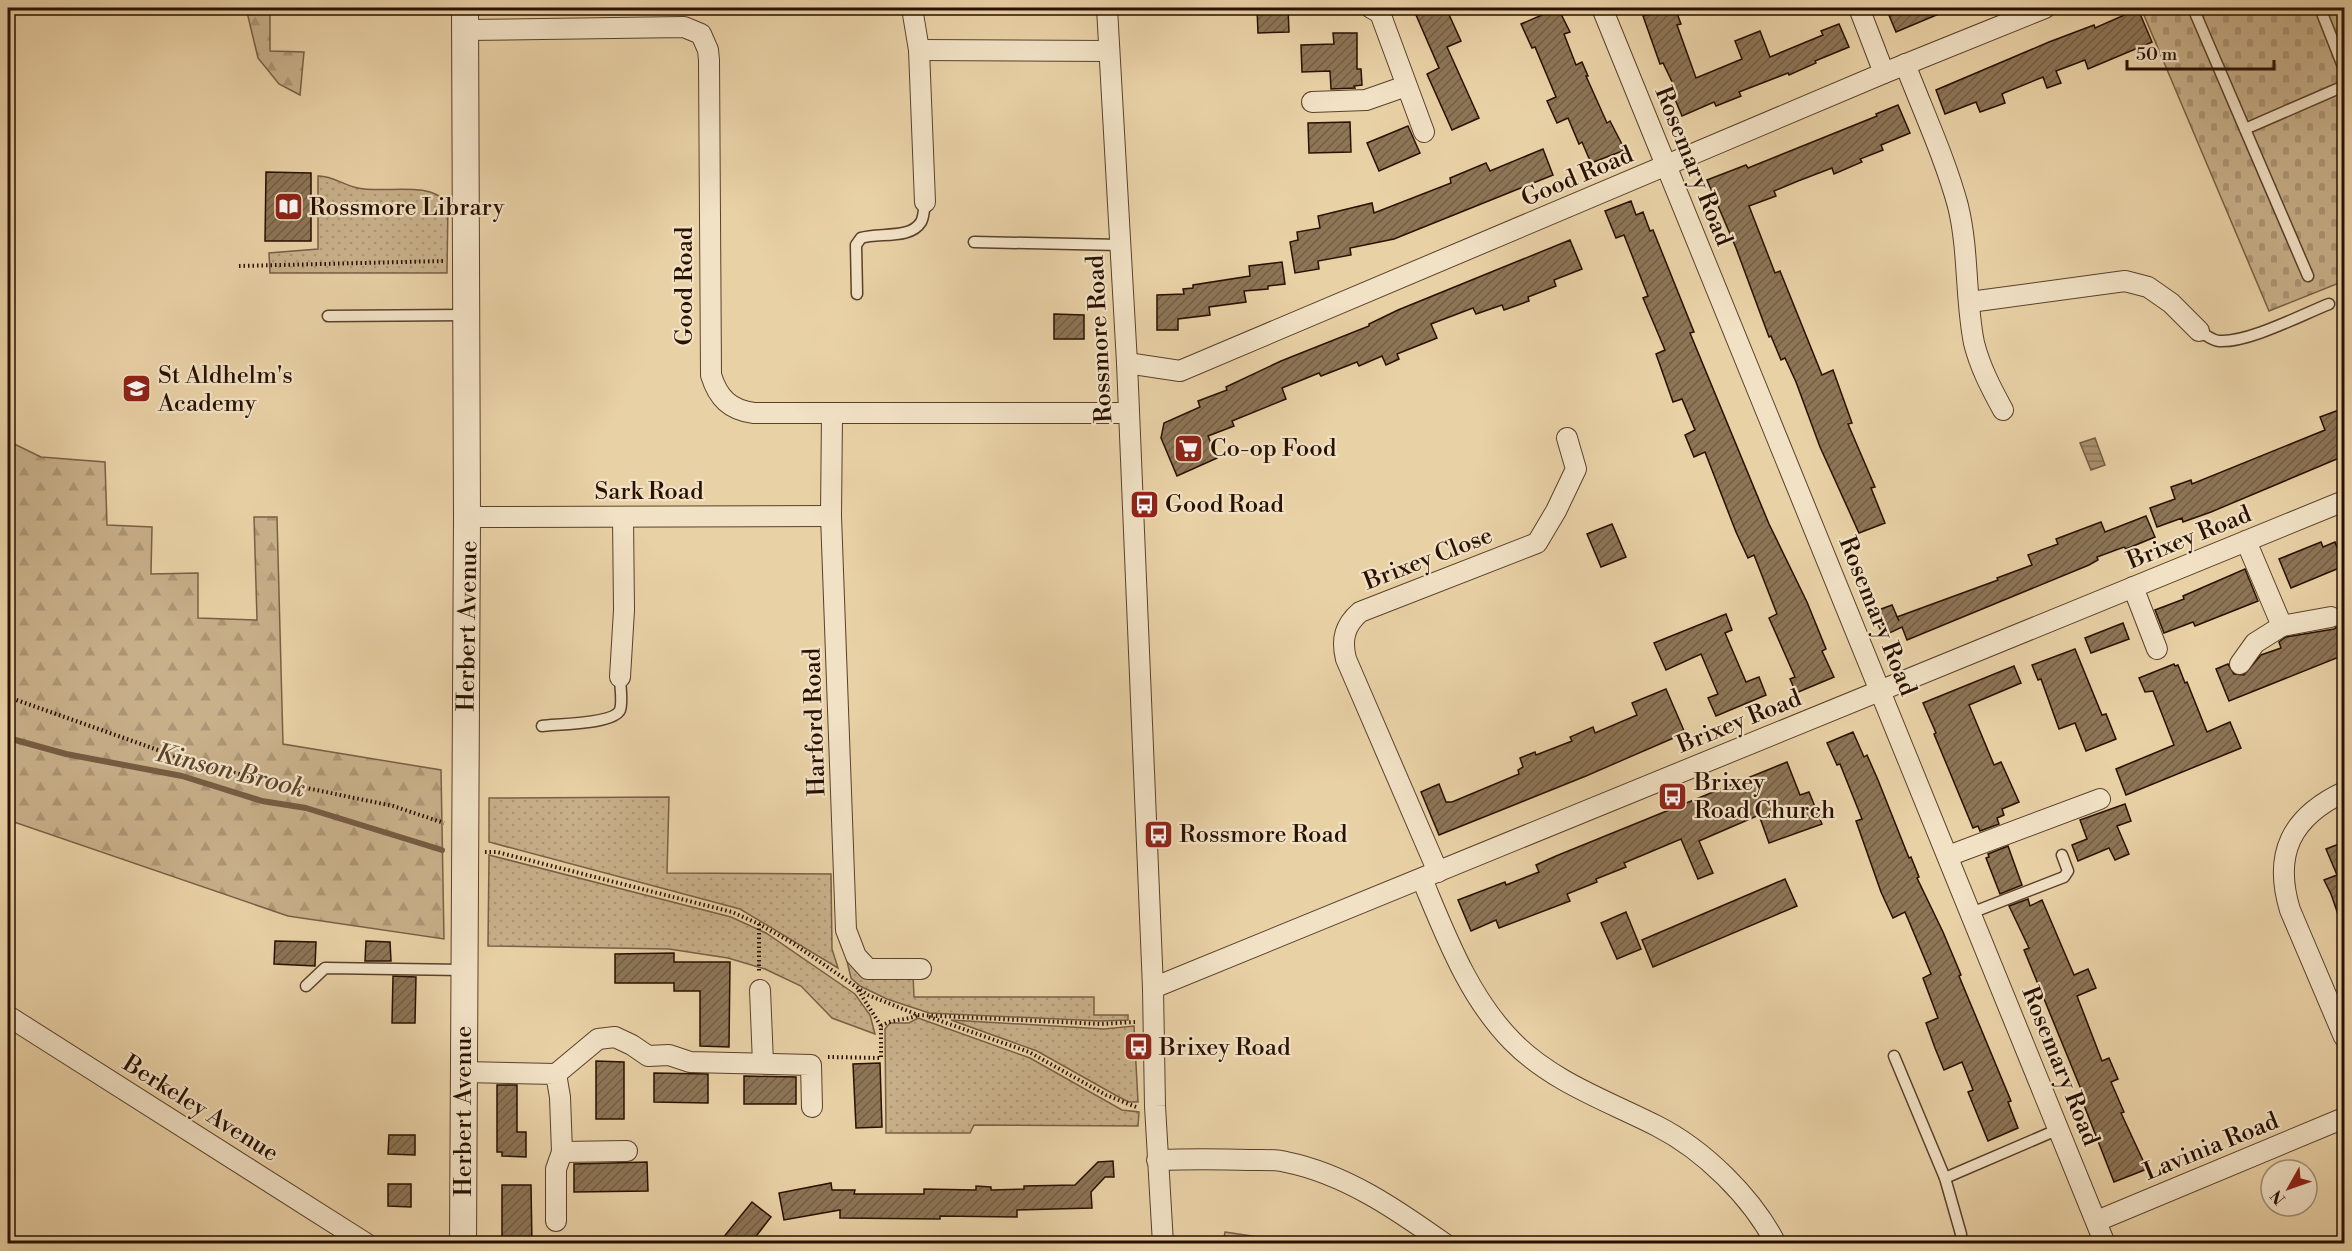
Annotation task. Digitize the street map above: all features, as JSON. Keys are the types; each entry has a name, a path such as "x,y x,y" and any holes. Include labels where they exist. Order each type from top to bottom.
{"street":[{"path":"912,8 919,50 925,202"},
{"name":"Rossmore Road","path":"1107,8 1127,363 1153,988 1157,1160 1163,1244"},
{"path":"1371,8 1380,14 1424,132"},
{"name":"Rosemary Road","path":"1602,8 2105,1244"},
{"path":"1858,8 1884,73"},
{"name":"Good Road","path":"1127,363 1180,371 1905,64 2045,8"},
{"name":"Good Road","path":"465,19 684,27 701,34 708,50 709,60 710,366 714,385 726,403 742,412 1129,413"},
{"name":"Herbert Avenue","path":"463,1244 468,518 465,19"},
{"path":"919,50 1109,51"},
{"path":"1905,64 1947,172 1958,207 1965,245 1974,342 1983,373 2003,410"},
{"path":"1312,102 1366,100 1406,86"},
{"path":"1970,303 2125,281 2148,287 2171,303 2199,331"},
{"name":"Harford Road","path":"832,413 831,516 846,930 856,956 868,969 921,969"},
{"name":"Brixey Close","path":"1567,438 1576,469 1556,511 1537,543 1360,612 1347,628 1343,638 1346,659 1430,875 1455,958 1497,1024 1513,1042 1547,1070 1612,1107 1657,1126 1704,1156 1731,1182 1771,1234 1776,1244"},
{"name":"Brixey Road","path":"1153,988 2344,501"},
{"name":"Sark Road","path":"468,518 831,516"},
{"path":"620,677 624,610 623,517"},
{"path":"2246,541 2282,626"},
{"path":"2133,587 2157,649"},
{"path":"2240,664 2254,643 2282,626 2331,617"},
{"path":"2344,792 2324,802 2296,830 2284,858 2282,874 2283,888 2290,910 2344,1036"},
{"path":"1948,856 2100,799"},
{"path":"760,990 763,1064"},
{"name":"Berkeley Avenue","path":"8,1016 367,1244"},
{"path":"463,1072 556,1074 598,1039 615,1037 648,1056 669,1055 690,1062 811,1065 812,1107"},
{"path":"556,1074 560,1096 562,1152 556,1169 556,1221"},
{"name":"Lavinia Road","path":"2097,1221 2344,1118"},
{"path":"562,1152 627,1151"},
{"path":"1157,1160 1210,1158 1284,1161 1321,1171 1364,1191 1444,1244"}],"lane":[{"path":"2193,8 2308,276"},
{"path":"2320,8 2344,69"},
{"path":"2245,129 2344,86"},
{"path":"857,294 856,245 861,238 902,233 913,229 922,221 925,202"},
{"path":"974,242 1120,245"},
{"path":"2199,331 2218,340 2236,340 2254,335 2329,304"},
{"path":"328,316 466,315"},
{"path":"542,726 614,717 620,710 620,677"},
{"path":"1971,913 2064,877 2068,871 2062,855"},
{"path":"306,986 326,968 464,970"},
{"path":"1894,1056 1945,1178 1961,1234"},
{"path":"1945,1178 2060,1129"}],"path":[{"path":"239,266 466,261"},
{"path":"8,697 206,767 393,806 446,823 446,833"},
{"path":"465,852 497,852 732,912 759,924 794,945 858,989 918,1015 1101,1024 1136,1022"},
{"path":"759,924 760,990"},
{"path":"811,1065 811,1057 881,1058 881,1026 858,989"},
{"path":"881,1026 895,1019 912,1018 918,1015"},
{"path":"926,1016 1029,1052 1106,1095 1136,1107"}],"green space":[{"path":"246,8 270,8 270,51 304,52 300,95 279,84 258,58"},
{"path":"2141,8 2344,8 2344,281 2269,311"},
{"path":"318,176 328,177 358,188 418,190 439,196 448,203 447,273 270,273 269,253 318,249"},
{"path":"8,441 41,457 105,462 107,525 152,527 151,574 198,573 198,618 257,620 254,517 277,517 283,744 441,770 444,939 288,916 8,820"},
{"path":"669,797 667,873 831,874 832,949 838,968 740,909 489,842 489,798"},
{"path":"489,855 731,917 766,933 855,994 870,1015 875,1034 832,1018 801,986 765,969 728,958 669,949 488,946"},
{"path":"846,957 913,974 914,997 1094,997 1094,1015 1128,1015 1128,1020 1100,1021 929,1013 887,999 860,986 851,978"},
{"path":"918,1018 1030,1058 1122,1110 1139,1112 1138,1126 974,1125 970,1133 886,1133 885,1029 890,1023 909,1023"},
{"path":"951,1020 1104,1029 1134,1026 1138,1102 1129,1102 1117,1096 1037,1051"},
{"path":"1225,1232 1299,1243 1223,1243"}],"shaded area":[{"path":"2095,438 2105,465 2091,470 2080,443"}],"building":[{"path":"1257,8 1288,8 1289,32 1258,33"},
{"path":"1413,8 1446,8 1461,41 1447,47 1479,118 1452,130 1427,74 1439,68"},
{"path":"1558,8 1570,32 1564,34 1576,65 1582,62 1607,123 1610,121 1625,150 1591,163 1582,142 1579,144 1568,118 1557,123 1547,101 1556,97 1535,47 1532,48 1521,24"},
{"path":"1675,8 1681,24 1677,25 1696,78 1742,59 1735,41 1760,31 1770,57 1823,35 1821,31 1839,24 1849,47 1789,75 1788,73 1739,92 1741,96 1716,106 1714,102 1682,116 1672,92 1676,90 1663,63 1660,64 1643,16"},
{"path":"1886,8 1953,8 1896,32"},
{"path":"2138,9 2152,42 2088,69 2085,60 2056,71 2061,83 2047,88 2043,77 2002,94 2005,103 1980,112 1976,102 1945,114 1936,90 2049,42 2094,25 2095,28"},
{"path":"1333,33 1357,33 1357,69 1361,69 1362,85 1354,86 1355,88 1331,89 1330,71 1302,72 1301,45 1334,44"},
{"path":"1898,105 1910,133 1881,145 1883,150 1860,159 1862,162 1834,174 1832,168 1798,181 1774,191 1776,196 1749,206 1775,273 1780,271 1822,375 1833,370 1852,423 1848,424 1875,487 1871,488 1885,523 1859,533 1820,447 1785,358 1781,360 1771,336 1769,337 1736,248 1707,180 1746,165 1748,168 1877,116 1876,114"},
{"path":"1350,122 1351,152 1309,153 1308,123"},
{"path":"1408,126 1420,153 1379,171 1367,143"},
{"path":"1543,149 1553,175 1394,239 1350,248 1351,255 1318,261 1319,269 1295,273 1290,242 1298,240 1297,232 1320,228 1318,216 1372,203 1374,213 1451,183 1450,178 1486,163 1490,171"},
{"name":"Rossmore Library","path":"266,172 311,173 311,241 265,241"},
{"path":"1631,201 1636,215 1643,212 1650,231 1653,230 1694,332 1690,333 1769,524 1807,602 1826,649 1822,651 1834,677 1796,693 1790,679 1795,677 1769,618 1777,614 1754,555 1748,558 1705,452 1694,457 1685,435 1695,430 1682,399 1673,402 1656,354 1665,350 1643,298 1648,296 1624,235 1616,238 1605,211"},
{"path":"1570,240 1582,269 1554,280 1556,286 1528,297 1529,301 1504,310 1502,305 1476,314 1473,308 1431,324 1437,338 1397,354 1399,359 1386,365 1382,356 1359,366 1357,362 1321,376 1319,373 1282,388 1286,399 1232,421 1234,426 1208,436 1217,458 1177,476 1161,438 1164,423 1200,407 1198,401 1227,390 1226,387 1281,361 1369,326 1398,310"},
{"path":"1282,262 1285,284 1268,286 1268,289 1244,291 1246,302 1209,307 1210,315 1178,319 1178,330 1157,330 1157,295 1184,294 1183,289 1193,288 1193,285 1250,276 1249,266"},
{"path":"1054,314 1084,315 1084,339 1054,339"},
{"path":"2344,408 2344,456 2211,512 2183,522 2182,518 2157,527 2150,508 2175,499 2171,487 2191,480 2192,484 2325,430 2320,417"},
{"path":"2146,516 2155,537 2126,549 2124,547 2097,557 2098,560 2089,565 1907,640 1902,627 1883,636 1873,612 1892,605 1897,617 2032,565 2028,555 2058,544 2056,539 2101,522 2105,532"},
{"path":"1612,524 1626,557 1601,567 1587,534"},
{"path":"2321,542 2323,547 2335,542 2344,566 2291,588 2279,559"},
{"path":"2245,569 2258,601 2195,626 2193,622 2164,633 2155,610 2184,599 2183,596"},
{"path":"1726,614 1732,630 1725,633 1746,682 1759,677 1766,695 1716,716 1708,698 1718,694 1701,654 1666,670 1654,643"},
{"path":"2344,615 2344,655 2229,701 2216,669 2228,664 2234,674 2244,675 2261,655 2281,648 2279,642 2286,637 2334,629 2339,626"},
{"path":"2123,623 2129,639 2091,653 2085,638"},
{"path":"2075,649 2102,715 2106,714 2116,739 2086,751 2075,723 2059,729 2041,679 2038,680 2032,665"},
{"path":"2174,664 2178,665 2185,683 2187,682 2207,732 2230,722 2241,748 2126,795 2116,769 2174,745 2153,691 2145,692 2139,678"},
{"path":"2014,666 2021,683 1969,705 1994,765 2001,762 2019,802 2002,809 2004,815 1997,818 1999,824 1980,831 1978,826 1973,828 1923,703"},
{"path":"1666,689 1685,733 1586,776 1439,835 1421,792 1439,784 1446,802 1452,802 1519,774 1518,770 1523,767 1520,758 1535,752 1536,755 1572,741 1570,737 1593,727 1595,733 1637,715 1632,703"},
{"path":"1853,732 1864,757 1867,755 1909,858 1911,857 1919,877 1917,878 1943,932 2011,1101 2008,1102 2018,1128 1988,1141 1968,1092 1973,1090 1962,1062 1944,1070 1935,1048 1926,1023 1938,1018 1923,978 1931,974 1905,912 1893,918 1881,892 1856,821 1862,819 1840,764 1837,765 1827,743"},
{"path":"1787,762 1800,795 1809,792 1822,824 1769,843 1759,815 1699,841 1713,873 1698,879 1681,839 1624,863 1626,867 1567,894 1570,901 1499,928 1496,920 1471,931 1458,900 1539,872 1536,865 1556,856"},
{"path":"2125,804 2131,821 2117,826 2129,854 2115,860 2109,848 2078,861 2072,845 2087,839 2080,820"},
{"path":"2344,842 2344,925 2342,926 2324,880 2337,875 2326,849"},
{"path":"2008,846 2022,885 2000,894 1986,858 1989,857 1988,854"},
{"path":"1785,879 1797,906 1653,967 1642,940"},
{"path":"2028,899 2030,906 2042,900 2074,975 2088,969 2096,988 2077,996 2102,1061 2109,1058 2118,1079 2111,1082 2124,1112 2121,1113 2147,1169 2114,1182 2082,1100 2085,1099 2024,950 2029,948 2009,906"},
{"path":"1626,912 1641,949 1617,959 1601,923"},
{"path":"275,941 316,942 315,966 274,964"},
{"path":"366,941 390,942 391,961 365,961"},
{"path":"674,953 674,962 730,962 729,1047 700,1046 700,991 674,991 674,983 615,983 615,954"},
{"path":"393,976 416,977 415,1023 392,1023"},
{"path":"596,1061 624,1062 624,1119 596,1119"},
{"path":"880,1063 882,1127 856,1128 853,1064"},
{"path":"654,1073 708,1074 708,1103 654,1102"},
{"path":"744,1076 796,1077 796,1104 744,1104"},
{"path":"497,1085 517,1085 517,1132 526,1132 526,1157 502,1156 502,1152 497,1152"},
{"path":"389,1135 415,1135 415,1155 388,1154"},
{"path":"1113,1161 1114,1177 1105,1177 1091,1192 1092,1208 1017,1210 1017,1217 840,1218 840,1210 784,1220 779,1193 831,1183 832,1190 855,1190 854,1194 924,1194 924,1189 976,1190 976,1186 991,1187 991,1190 1024,1189 1024,1186 1075,1185 1098,1162"},
{"path":"647,1162 648,1191 574,1192 574,1164"},
{"path":"388,1184 411,1184 411,1207 388,1206"},
{"path":"502,1185 531,1185 532,1244 502,1244"},
{"path":"752,1202 771,1217 750,1244 718,1244"}],"waterway":[{"name":"Kinson Brook","path":"8,738 66,754 182,776 262,801 306,808 442,850"}],"place":[{"name":"Rossmore Library","path":"288,207"},
{"name":"St Aldhelm's Academy","path":"137,389"},
{"name":"Co-op Food","path":"1189,448"},
{"name":"Good Road","path":"1144,504"},
{"name":"Brixey Road Church","path":"1673,796"},
{"name":"Rossmore Road","path":"1158,834"},
{"name":"Brixey Road","path":"1138,1047"}]}
